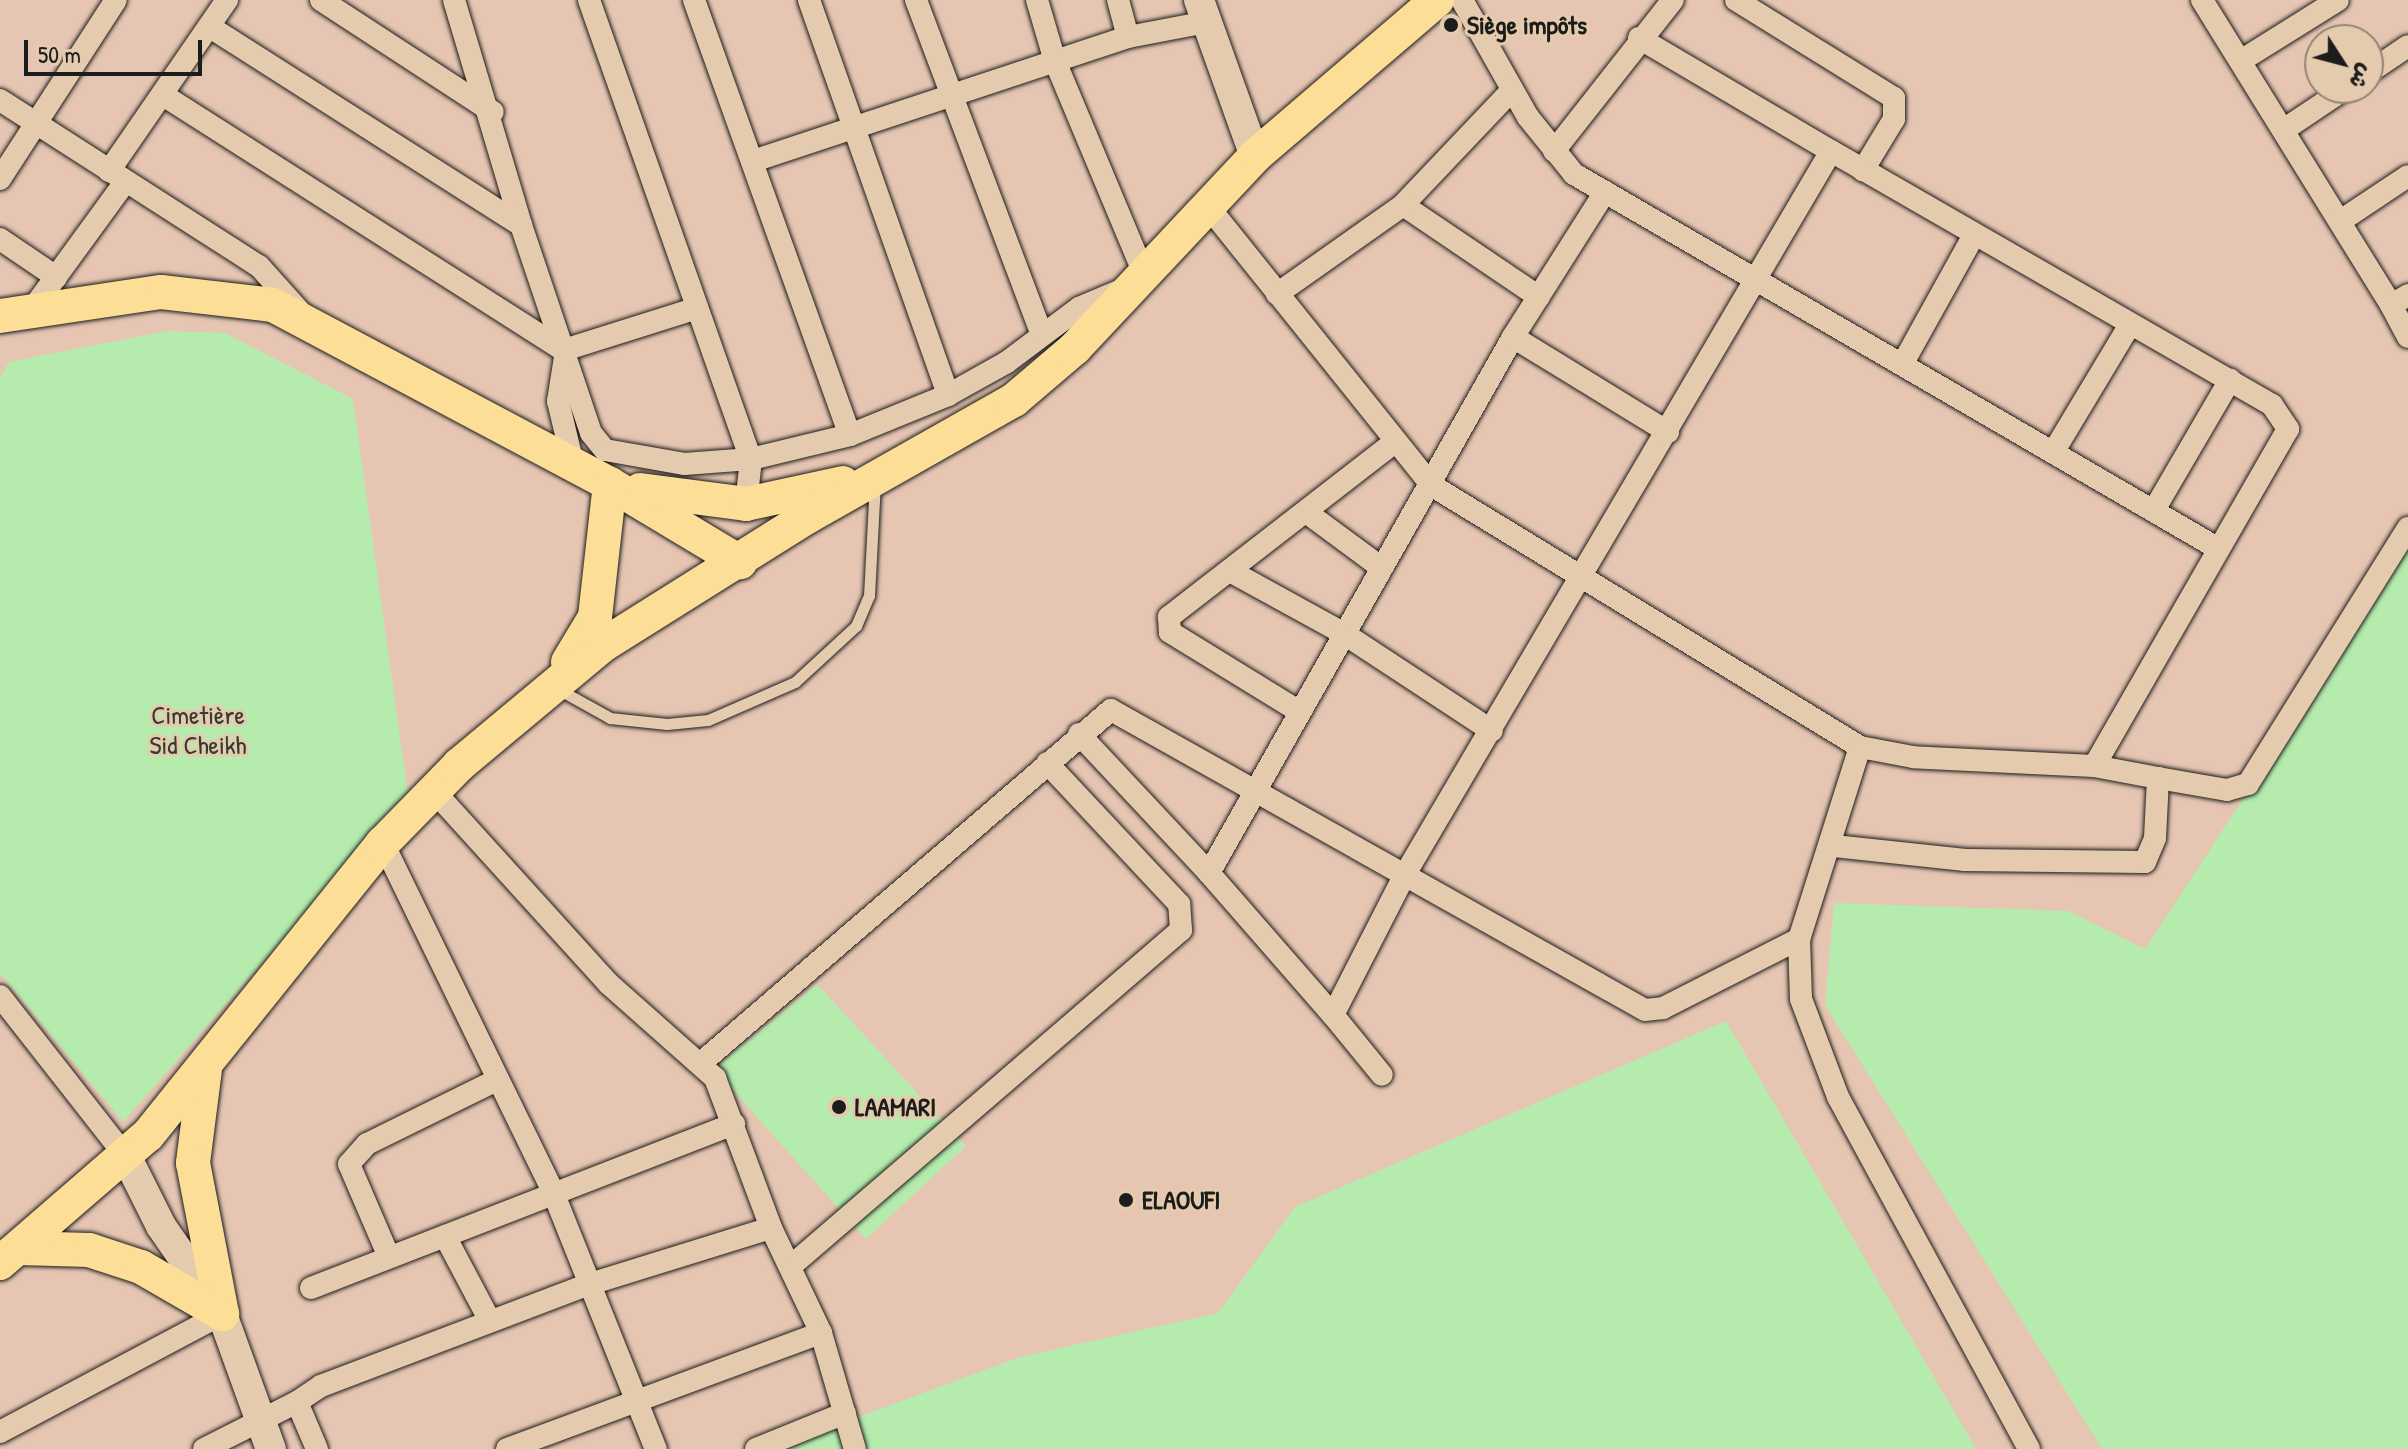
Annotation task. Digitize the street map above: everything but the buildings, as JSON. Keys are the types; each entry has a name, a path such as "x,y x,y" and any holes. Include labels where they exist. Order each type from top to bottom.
{"main road":[{"path":"10,1256 127,1158 205,1069 383,843 433,790 551,685 807,517 875,483 1014,400 1075,348 1133,279 1255,156 1437,0"},
{"path":"1203,11 1255,156"},
{"path":"16,314 190,293 273,305 307,320 610,484 740,562"},
{"path":"610,484 710,504 746,504 822,490 923,455"},
{"path":"551,685 595,617 610,484"},
{"path":"205,1069 193,1163 222,1314 266,1435"},
{"path":"127,1158 161,1226 222,1314"},
{"path":"10,1256 89,1250 141,1267 222,1314"}],"street":[{"path":"0,179 116,0"},
{"path":"16,314 56,277 163,95 227,0"},
{"path":"321,0 493,112"},
{"path":"454,0 493,112 521,225 591,433 605,450 684,464 751,459 850,435 948,395 1041,333 1133,279 1055,61 1037,0"},
{"path":"589,0 751,459 746,504"},
{"path":"694,0 850,435"},
{"path":"809,0 850,124 948,395"},
{"path":"916,0 947,98 1041,333"},
{"path":"1118,0 1128,37"},
{"path":"1462,0 1512,90 1554,151 1605,192 2217,548"},
{"path":"1554,151 1639,38 1673,0"},
{"path":"1736,0 1894,98 1894,119 1863,170"},
{"path":"2202,0 2342,220 2399,300 2408,337"},
{"path":"2242,60 2338,0"},
{"path":"753,161 850,124 947,98 1203,11"},
{"path":"210,27 521,225"},
{"path":"1639,38 2129,326 2272,405 2288,429 2094,766"},
{"path":"2384,62 2408,46"},
{"path":"1277,294 1403,205 1512,90"},
{"path":"163,95 565,353"},
{"path":"0,100 259,266 307,320"},
{"path":"2285,129 2322,104"},
{"path":"1333,1015 1404,876 1668,432 1754,277 1831,151"},
{"path":"2342,220 2408,176"},
{"path":"1209,873 1513,337 1605,192"},
{"path":"1207,205 1431,485 1581,580 1860,747 1913,757 2094,766 2227,790 2248,784 2408,528"},
{"path":"1403,205 1539,297"},
{"path":"1903,363 1974,235"},
{"path":"0,239 56,277"},
{"path":"565,353 697,308"},
{"path":"2054,451 2129,326"},
{"path":"1513,337 1668,432"},
{"path":"565,353 558,401 573,464"},
{"path":"2154,510 2230,380"},
{"path":"1300,712 1170,632 1169,617 1395,442"},
{"path":"1306,512 1382,568"},
{"path":"1230,571 1343,633 1492,731"},
{"path":"701,1063 1100,715 1122,711 1404,876 1645,1010 1663,1008 1799,939"},
{"path":"1079,734 1209,873 1382,1075"},
{"path":"1860,747 1834,846 1799,939 1801,999 1838,1097 2029,1449"},
{"path":"791,1266 1181,930 1179,904 1047,763"},
{"path":"1834,846 2136,865 2155,838 2158,778"},
{"path":"433,790 609,984 715,1078 771,1228 821,1333 855,1449"},
{"path":"383,843 553,1192 656,1449"},
{"path":"0,996 127,1158"},
{"path":"389,1257 349,1164 367,1144 497,1080"},
{"path":"311,1288 734,1124"},
{"path":"204,1449 266,1435 297,1402 490,1321 590,1284 771,1228"},
{"path":"445,1236 490,1321"},
{"path":"0,1432 222,1314"},
{"path":"507,1449 821,1333"},
{"path":"297,1402 317,1449"},
{"path":"756,1449 845,1413"}],"lane":[{"path":"551,685 610,718 667,724 708,720 795,682 839,646 865,606 877,544 875,483"}],"green space":[{"name":"Cimetière Sid Cheikh","path":"167,331 225,333 353,399 408,795 123,1122 0,973 0,378 9,362"},
{"path":"2408,547 2408,1449 2102,1449 1825,1005 1834,903 2068,911 2145,949"},
{"name":"LAAMARI","path":"817,984 966,1146 866,1239 714,1069"},
{"path":"1726,1021 1976,1449 773,1449 1020,1357 1218,1313 1295,1207"}],"place":[{"name":"Siège impôts","path":"1451,25"},
{"name":"LAAMARI","path":"839,1107"},
{"name":"ELAOUFI","path":"1126,1200"}]}
